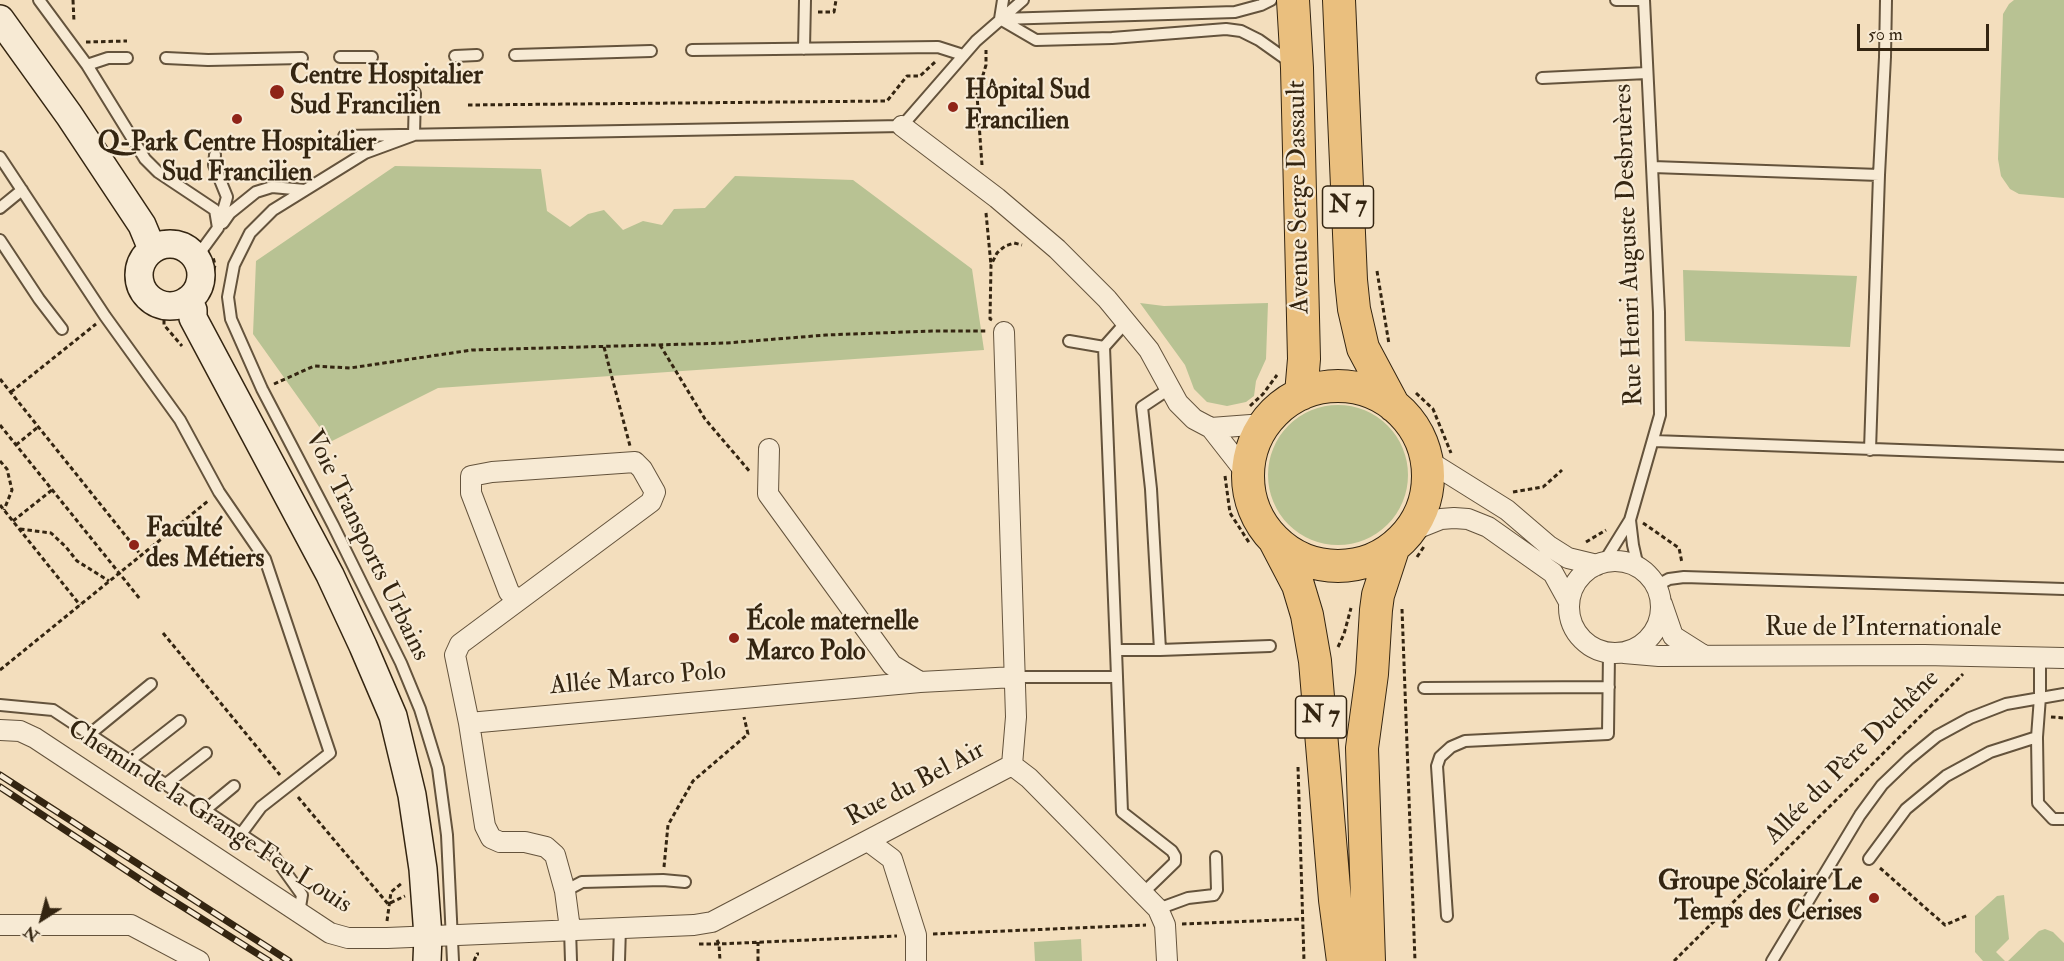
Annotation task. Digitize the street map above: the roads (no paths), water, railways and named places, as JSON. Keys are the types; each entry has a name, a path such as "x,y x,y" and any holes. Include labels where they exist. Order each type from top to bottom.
{"main road":[{"name":"Avenue Serge Dassault","path":"1293,0 1305,359 1301,394"},
{"name":"Avenue Serge Dassault","path":"1339,0 1354,309 1380,342 1403,397"},
{"path":"1322,387 1351,388 1403,397 1409,420 1421,439 1440,458 1428,484 1422,510 1402,540 1369,562 1343,566 1318,563 1263,544 1263,525 1235,473 1251,449 1256,416 1280,408 1301,394 1322,387"},
{"name":"N 7","path":"1369,961 1362,748 1372,674 1378,595 1402,540"},
{"name":"N 7","path":"1263,544 1298,585 1307,615 1316,661 1335,900 1343,961"},
{"path":"1327,961 1327,933 1335,900"},
{"path":"1368,907 1382,932 1385,961"}],"street":[{"path":"0,19 142,225 152,249"},
{"path":"902,126 1057,249 1107,298 1149,350 1178,403 1194,419 1211,428 1235,473"},
{"path":"171,243 189,251 203,249 201,276 195,293 187,301 154,302 146,295 138,276 140,265 152,249 161,244 171,243"},
{"path":"187,301 193,310 193,318 330,574 393,716 412,795 436,944"},
{"name":"Rue du Bel Air","path":"436,944 570,929 712,922 1012,765 1016,717 1004,332"},
{"path":"1211,428 1256,416"},
{"path":"769,449 768,494 892,665 920,682"},
{"path":"1440,458 1549,546 1568,558 1600,564 1621,561 1638,567 1646,573 1659,595 1673,636 1702,655"},
{"path":"517,600 509,592 471,493 471,476 492,472 635,462 642,469 655,492 651,502 460,644 455,655 469,723 485,826 491,838 500,842 525,842 546,847 555,855 565,891 570,929"},
{"path":"1402,540 1441,519 1468,519 1488,527 1553,573 1569,602"},
{"path":"1600,564 1581,576 1571,592 1569,602 1572,625 1592,647 1617,653 1645,643 1658,625 1659,595"},
{"name":"Rue de l'Internationale","path":"1617,653 1659,656 1924,654 2064,658"},
{"name":"Allée Marco Polo","path":"469,723 920,682 1015,677"},
{"name":"Chemin de la Grange Feu Louis","path":"0,730 20,731 35,738 330,933 348,938 387,938 436,944"},
{"path":"1012,765 1029,778 1162,917 1167,961"},
{"path":"868,841 892,860 916,935 916,961"},
{"path":"0,925 131,925 199,961"}],"lane":[{"path":"39,0 87,65 145,159 158,172 215,210 219,228"},
{"path":"804,49 805,0"},
{"path":"1000,19 1003,0"},
{"path":"344,136 902,126 976,41 1023,0"},
{"path":"1000,19 1235,12 1271,0"},
{"path":"1616,0 1639,0"},
{"name":"Rue Henri Auguste Desbruères","path":"1600,564 1630,520 1660,415 1659,312 1644,0"},
{"path":"1870,450 1886,0"},
{"path":"1000,19 1036,40 1112,38 1226,29 1241,31 1259,40 1297,68"},
{"path":"692,50 942,48 963,55"},
{"path":"515,55 651,51"},
{"path":"455,56 477,55"},
{"path":"340,57 372,57"},
{"path":"87,65 108,58 127,58"},
{"path":"166,58 208,60 302,58"},
{"path":"1542,78 1647,73"},
{"path":"414,135 415,93"},
{"name":"Voie Transports Urbains","path":"414,135 365,153 273,210 250,233 234,265 228,297 231,319 262,389 333,525 400,663 420,710 438,768 451,895 436,944 453,961"},
{"path":"214,155 214,165 227,197 219,228"},
{"path":"0,157 105,316 180,420 219,492 265,559 330,753 261,807 241,834"},
{"path":"1653,167 1879,175"},
{"path":"203,249 231,213 256,192 272,187 305,190"},
{"path":"0,208 22,190"},
{"path":"0,240 62,329"},
{"path":"1128,324 1104,347 1122,812 1172,851 1175,856 1175,862 1142,894"},
{"path":"1069,341 1104,347"},
{"path":"1160,650 1151,489 1142,407 1169,389"},
{"path":"1654,441 2064,456"},
{"name":"Rue Henri Auguste Desbruères","path":"1630,520 1638,567"},
{"path":"1659,595 1669,579 1684,577 2064,589"},
{"path":"1116,651 1270,645"},
{"path":"1447,916 1437,766 1440,757 1451,747 1465,741 1608,734 1609,687 1617,653"},
{"path":"2040,657 2037,737 2038,803 2053,819 2064,819"},
{"path":"1015,677 1116,677"},
{"path":"90,734 151,684"},
{"path":"1424,688 1609,687"},
{"path":"1772,961 1860,815 1882,785 1909,759 1937,736 1970,718 2006,704 2064,694"},
{"path":"0,705 53,710 274,856 302,895 299,914"},
{"path":"129,760 180,721"},
{"path":"1869,859 1906,809 1946,776 1990,752 2037,737"},
{"path":"166,784 206,753"},
{"path":"205,810 234,786"},
{"path":"1162,917 1188,898 1214,895 1217,890 1216,857"},
{"path":"565,891 582,882 663,880 684,882"},
{"path":"620,927 620,961"},
{"path":"570,929 571,961"}],"railway":[{"path":"0,775 289,961"},
{"path":"0,787 269,961"}],"place":[{"name":"Centre Hospitalier Sud Francilien","path":"277,92"},
{"name":"Hôpital Sud Francilien","path":"953,107"},
{"name":"Q-Park Centre Hospitalier Sud Francilien","path":"237,119"},
{"name":"Faculté des Métiers","path":"134,545"},
{"name":"École maternelle Marco Polo","path":"734,638"},
{"name":"Groupe Scolaire Le Temps des Cerises","path":"1874,898"}]}
